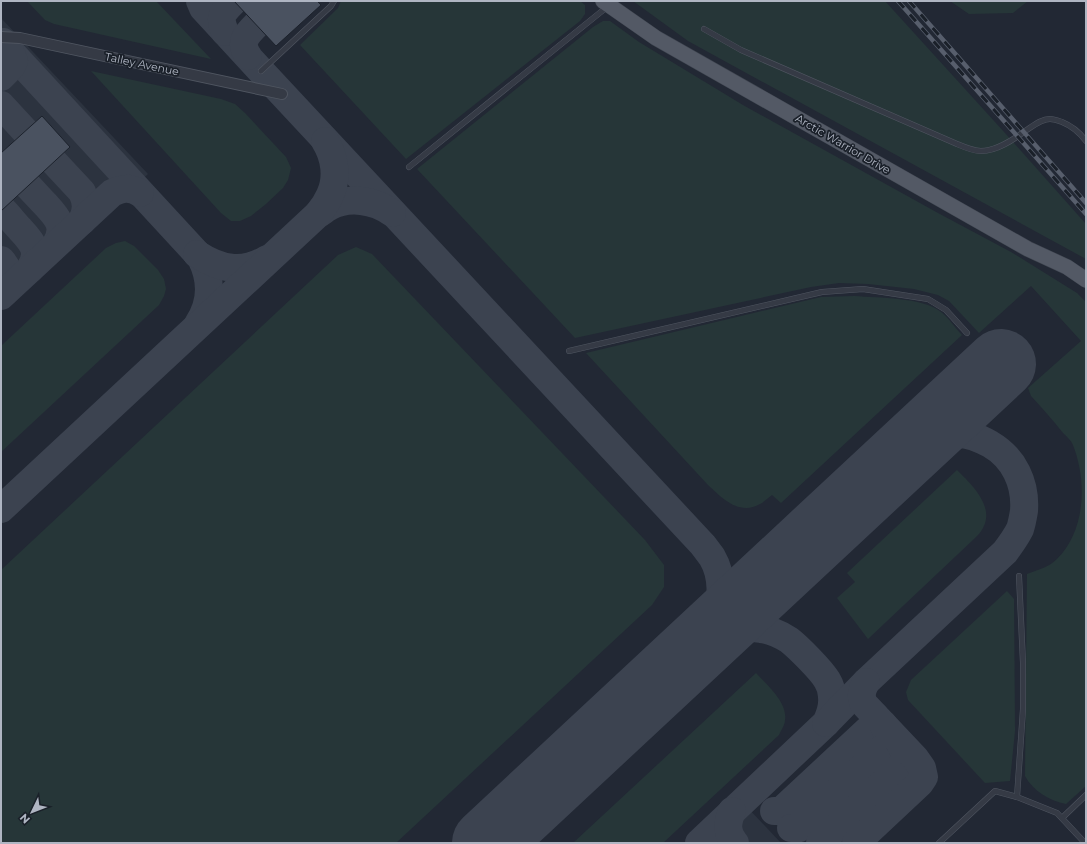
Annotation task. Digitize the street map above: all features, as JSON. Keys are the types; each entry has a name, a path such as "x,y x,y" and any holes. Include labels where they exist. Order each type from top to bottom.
{"main road":[{"name":"Arctic Warrior Drive","path":"606,3 656,38 1028,249 1067,267 1086,280"}],"street":[{"name":"Talley Avenue","path":"1,37 20,38 282,94"}],"lane":[{"path":"261,71 331,6 334,1"},
{"path":"409,167 606,3"},
{"path":"704,29 741,50 971,149 980,151 996,148 1041,121 1050,119 1058,120 1067,124 1075,129 1086,141"},
{"path":"569,351 822,292 863,289 928,299 946,310 967,333"},
{"path":"1017,797 1023,709 1023,663 1019,576"},
{"path":"939,843 995,791 1017,797 1057,813 1085,843"},
{"path":"1062,818 1086,795"}],"shaded area":[{"path":"27,1 156,1 211,59 54,24 45,20"},
{"path":"341,1 580,1 585,5 585,14 580,21 406,159 300,45 338,8"},
{"path":"633,1 885,1 1086,224 1086,259 688,41"},
{"path":"950,1 1028,1 1013,13 969,14"},
{"path":"1,18 148,174 1,310"},
{"path":"603,21 610,21 639,42 743,105 1011,252 1077,293 1086,302 1086,786 1066,804 1048,798 1037,791 1025,776 1027,574 1054,562 1067,547 1074,534 1078,520 1082,489 1078,459 1072,443 1031,396 1028,388 1081,341 1031,286 979,333 949,301 938,295 914,289 868,284 839,283 811,287 575,338 417,169 593,27"},
{"path":"91,71 221,99 235,104 286,157 291,168 288,180 283,188 251,216 240,221 231,221 221,213"},
{"path":"125,241 134,246 158,270 164,279 166,289 159,305 1,452 1,346 106,248 116,243"},
{"path":"356,247 372,254 645,540 664,565 664,587 652,605 396,843 1,843 1,570 338,255"},
{"path":"854,296 900,299 923,303 941,312 962,335 781,503 772,495 762,503 745,508 738,507 725,500 708,485 586,353 821,297"},
{"path":"957,470 975,489 984,504 986,520 983,528 975,538 868,639 837,598 855,582 847,573"},
{"path":"1007,591 1014,599 1015,731 1010,781 985,783 908,700 906,692 911,680"},
{"path":"756,673 780,701 785,714 784,726 779,735 663,843 573,843"},
{"path":"748,808 781,843 710,843"}],"building":[{"path":"234,1 317,1 321,5 276,46"},
{"path":"42,116 70,147 1,211 1,153"}],"taxiway":[{"path":"200,1 203,8 261,71 703,545 716,564 720,580 720,596 714,620 698,646"},
{"path":"225,32 222,22 224,11 234,1"},
{"path":"248,56 244,47 245,39 256,25"},
{"path":"1,77 11,67 14,61 10,51 3,42"},
{"path":"10,51 201,258 205,266 209,283 209,291 206,308 198,324"},
{"path":"1,105 25,131"},
{"path":"1,509 318,214 329,198 335,175 331,154 325,141"},
{"path":"54,162 82,192 86,206 82,221"},
{"path":"28,186 50,210 59,223 60,233 56,244"},
{"path":"1,296 112,193 126,189 140,193"},
{"path":"318,214 344,201 370,202 392,213"},
{"path":"3,210 34,247 35,257 30,269"},
{"path":"197,254 214,263 231,268 249,267 267,259"},
{"path":"1,260 7,268 9,276 7,288 4,293"},
{"path":"826,723 866,682 1005,552 1021,527 1024,501 1023,491 1017,472 1006,456 990,444 969,435 949,434 925,441 909,450"},
{"path":"698,647 712,638 744,628 752,628 775,633 793,643 809,659 827,680 832,693 831,711 826,723 699,843"},
{"path":"856,843 920,783 924,777 922,768 915,758 864,704 862,693 866,682"},
{"path":"774,811 782,810 870,728 875,722 875,716"},
{"path":"791,828 799,828 884,747 887,742 887,736 883,724"},
{"path":"820,843 902,765 904,762 904,754 899,742"},
{"path":"732,811 728,828 735,843"}],"runway":[{"path":"487,843 1001,364"}],"railway":[{"path":"898,1 1086,214"},
{"path":"909,1 1086,203"}]}
